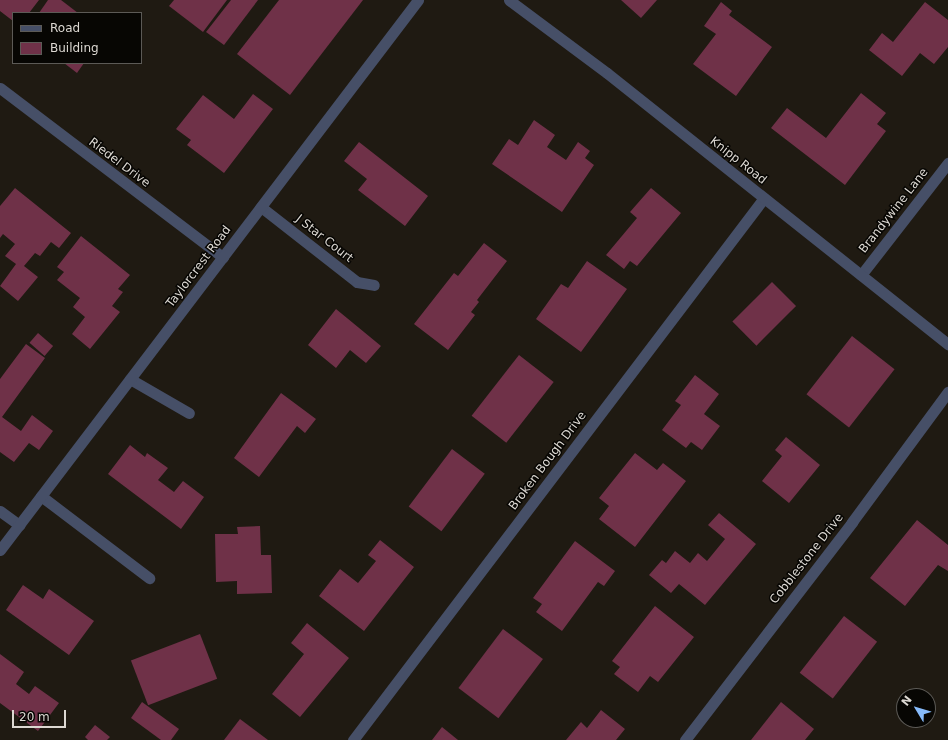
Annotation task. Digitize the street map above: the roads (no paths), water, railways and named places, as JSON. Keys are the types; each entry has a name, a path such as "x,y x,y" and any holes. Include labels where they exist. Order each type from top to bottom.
{"street":[{"name":"Taylorcrest Road","path":"0,550 418,0"},
{"name":"Knipp Road","path":"509,0 607,73 948,344"},
{"name":"Riedel Drive","path":"0,88 223,257"},
{"name":"Brandywine Lane","path":"861,275 948,163"},
{"name":"Broken Bough Drive","path":"353,740 764,198"},
{"name":"J Star Court","path":"261,207 357,282 374,285"},
{"path":"130,379 189,413"},
{"name":"Cobblestone Drive","path":"684,740 852,522 948,392"},
{"path":"41,496 149,578"},
{"path":"0,511 19,525"}]}
